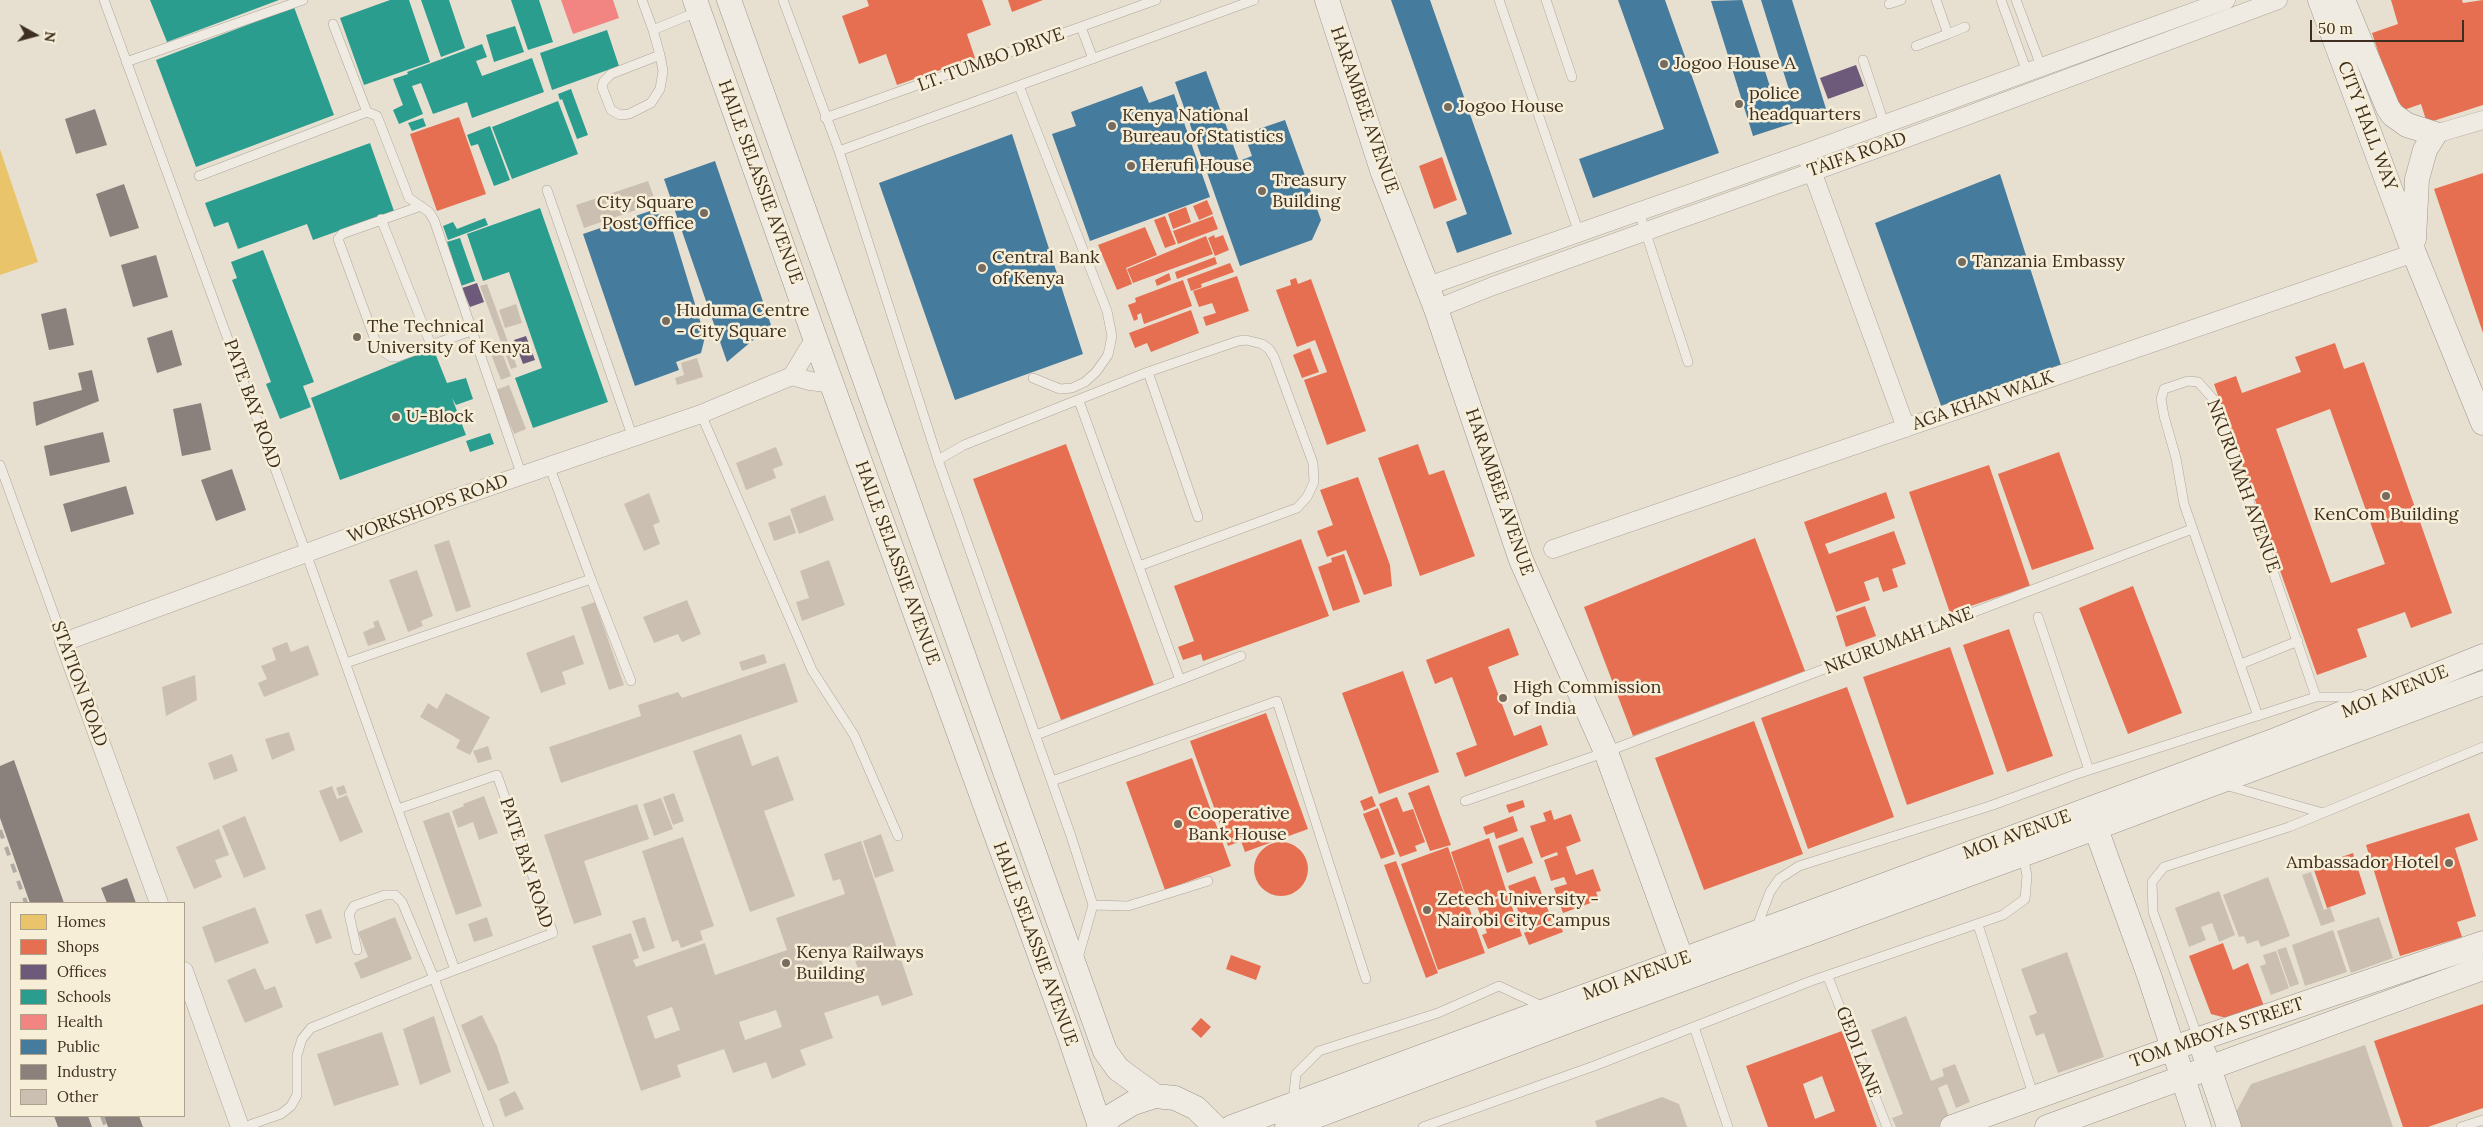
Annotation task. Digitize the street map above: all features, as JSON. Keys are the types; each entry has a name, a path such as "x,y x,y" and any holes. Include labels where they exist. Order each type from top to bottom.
{"main road":[{"name":"HAILE SELASSIE AVENUE","path":"729,0 1105,1051 1118,1069 1155,1096"},
{"name":"HARAMBEE AVENUE","path":"1326,0 1383,172 1428,286 1521,560 1606,752 1685,969"},
{"name":"CITY HALL WAY","path":"2320,0 2414,253 2483,423"},
{"name":"CITY HALL WAY","path":"2343,0 2388,108 2393,115 2407,125 2435,134 2425,150 2416,178 2414,253"},
{"name":"HAILE SELASSIE AVENUE","path":"697,5 815,338 834,384 1100,1127 1113,1115 1133,1103 1155,1096 1175,1098 1196,1108 1215,1127"},
{"name":"MOI AVENUE","path":"1232,1127 1548,1009 1685,969 2022,855 2092,818 2291,734 2413,679 2483,656"},
{"name":"MOI AVENUE","path":"1287,1127 1685,969 1756,932 2092,818 2216,782 2483,683"},
{"path":"2092,818 2150,978 2199,1127"},
{"name":"TOM MBOYA STREET","path":"1952,1127 2172,1048 2483,944"},
{"name":"TOM MBOYA STREET","path":"2047,1127 2483,968"},
{"path":"2371,981 2380,1007"},
{"path":"2199,1039 2228,1127"}],"street":[{"name":"TAIFA ROAD","path":"1428,286 1805,153 2226,0"},
{"name":"TAIFA ROAD","path":"1436,309 1493,286 1907,138 2278,0"},
{"path":"2435,134 2483,120"},
{"path":"1805,153 1906,428"},
{"name":"AGA KHAN WALK","path":"1553,549 2414,253"},
{"path":"815,338 792,376 810,381 834,384"},
{"name":"WORKSHOPS ROAD","path":"64,642 306,553 701,414 792,376"},
{"name":"STATION ROAD","path":"64,642 159,902"},
{"path":"185,974 242,1127"}],"lane":[{"name":"PATE BAY ROAD","path":"104,0 346,663 454,970 553,933 497,775 398,808"},
{"path":"126,62 303,0"},
{"path":"642,0 660,55 663,71 660,89 651,103 629,114 620,115 611,110 602,87 604,81 611,74 660,55"},
{"path":"783,0 825,118 839,151 938,460 1036,735 1093,905 1128,906 1208,881"},
{"name":"LT. TUMBO DRIVE","path":"825,118 1156,0"},
{"name":"LT. TUMBO DRIVE","path":"839,151 1254,0"},
{"path":"1499,0 1580,233"},
{"path":"1546,0 1572,77"},
{"path":"1889,4 1901,0"},
{"path":"1936,0 1948,34"},
{"path":"2002,0 2034,69"},
{"path":"2016,0 2034,69"},
{"path":"653,30 697,5"},
{"path":"333,24 367,112"},
{"path":"1081,27 1093,59"},
{"path":"1916,46 1965,27"},
{"path":"1863,60 1884,123"},
{"name":"LT. TUMBO DRIVE","path":"1019,86 1107,311 1112,336 1108,355 1096,372 1085,382 1072,388 1060,389 1033,378"},
{"path":"199,176 367,112 377,116 408,198 429,212 434,220 522,476"},
{"path":"547,190 633,438"},
{"path":"420,206 342,234 338,239 378,348 391,358 472,332"},
{"path":"1640,212 1688,362"},
{"path":"381,219 431,345"},
{"path":"938,460 964,445 1148,372 1238,341 1246,340 1262,344 1269,349 1274,358 1313,463 1314,482 1308,497 1297,508 1139,566"},
{"path":"1148,372 1198,517"},
{"name":"NKURUMAH AVENUE","path":"2258,716 2192,529 2161,399 2164,389 2188,381 2198,382 2215,401 2316,697"},
{"path":"1079,400 1180,680"},
{"path":"701,414 812,670 854,735 898,836"},
{"name":"STATION ROAD","path":"0,465 64,642"},
{"path":"550,468 631,681"},
{"name":"NKURUMAH LANE","path":"1465,801 1606,752 2192,529"},
{"path":"346,663 591,579"},
{"path":"2038,617 2089,770"},
{"path":"2241,664 2298,641"},
{"path":"1036,735 1241,656"},
{"path":"1756,932 1770,892 1779,878 1791,870 1990,806 2089,770 2316,697 2352,697 2372,689"},
{"path":"1052,781 1277,701 1366,978"},
{"path":"2199,1039 2154,912 2152,882 2164,867 2288,827 2483,747"},
{"path":"2216,782 2323,813"},
{"name":"MOI AVENUE","path":"1423,1127 1594,1066 1811,981 1828,977 2003,915 2025,900 2027,876 2022,855"},
{"path":"357,950 349,914 354,906 386,895 395,895 402,902 434,978 489,1127"},
{"name":"HAILE SELASSIE AVENUE","path":"1075,968 1093,905"},
{"path":"1978,925 2034,1098"},
{"path":"242,1127 281,1114 291,1106 297,1095 297,1054 302,1039 311,1028 454,970"},
{"name":"GEDI LANE","path":"1828,977 1887,1127"},
{"path":"1293,1104 1296,1074 1319,1052 1438,1013 1500,986 1548,1009"},
{"path":"1694,1027 1728,1127"},
{"path":"2461,1127 2483,1120"}],"building: Homes":[{"path":"0,149 38,262 0,275"}],"building: Shops":[{"path":"867,0 982,0 991,25 967,34 975,58 897,85 886,54 859,64 842,16 869,6"},
{"path":"1008,0 1043,0 1012,12"},
{"path":"2391,0 2462,0 2463,3 2483,0 2483,105 2427,123 2421,104 2398,112 2372,33 2398,24"},
{"path":"459,117 486,194 437,211 410,134"},
{"path":"1442,157 1457,200 1434,209 1419,166"},
{"path":"2483,173 2483,333 2434,189"},
{"path":"1207,200 1213,214 1199,220 1193,206"},
{"path":"1186,207 1191,222 1173,229 1168,214"},
{"path":"1165,216 1176,244 1165,248 1154,220"},
{"path":"1213,216 1218,229 1178,244 1173,231"},
{"path":"1145,227 1157,255 1126,268 1132,284 1117,290 1098,245"},
{"path":"1214,235 1215,238 1223,235 1229,250 1215,256 1208,238"},
{"path":"1206,236 1213,254 1133,283 1127,269"},
{"path":"1215,257 1217,264 1177,279 1175,272"},
{"path":"1230,263 1234,272 1201,284 1202,287 1191,291 1187,279"},
{"path":"1169,273 1171,280 1157,286 1155,280"},
{"path":"1237,276 1249,311 1206,326 1203,317 1216,313 1212,303 1199,307 1193,291"},
{"path":"1296,278 1298,284 1311,279 1366,431 1327,445 1304,380 1327,372 1315,340 1297,347 1276,290 1291,285 1290,280"},
{"path":"1183,280 1192,306 1144,324 1141,313 1137,315 1138,319 1134,321 1128,305 1136,302 1135,298"},
{"path":"1191,310 1199,333 1151,352 1147,343 1135,348 1129,333"},
{"name":"KenCom Building","path":"2335,343 2344,369 2364,362 2452,613 2411,628 2405,612 2357,629 2367,657 2317,675 2214,384 2236,376 2242,393 2301,372 2295,357","holes":["2330,409 2385,564 2331,583 2276,429"]},
{"path":"1310,348 1319,372 1302,378 1293,355"},
{"path":"1066,444 1154,685 1061,720 973,479"},
{"path":"1418,444 1429,475 1444,470 1475,556 1420,576 1378,458"},
{"path":"2059,452 2094,549 2032,570 1998,474"},
{"path":"1989,465 2030,586 1950,613 1909,492"},
{"path":"1358,477 1390,565 1392,586 1364,595 1346,550 1327,557 1317,531 1333,525 1320,490"},
{"path":"1886,492 1895,518 1825,544 1829,554 1894,531 1906,564 1892,569 1898,587 1883,592 1878,577 1864,582 1870,600 1836,612 1804,522"},
{"path":"1755,538 1805,671 1633,736 1584,607"},
{"path":"1301,539 1329,616 1203,661 1201,654 1183,660 1178,647 1194,641 1174,586"},
{"path":"1344,554 1360,602 1333,611 1318,567 1332,562 1331,558"},
{"path":"2133,586 2182,713 2128,734 2079,608"},
{"path":"1865,606 1876,636 1846,647 1836,616"},
{"path":"1509,628 1519,655 1488,667 1514,736 1541,725 1548,745 1465,777 1456,753 1477,745 1452,677 1435,684 1426,660"},
{"path":"2009,629 2053,756 2007,772 1963,645"},
{"path":"1950,647 1994,774 1907,805 1863,677"},
{"path":"1403,671 1439,772 1379,794 1342,693"},
{"path":"1847,687 1894,817 1808,849 1761,718"},
{"path":"1266,713 1308,829 1245,852 1241,841 1228,846 1190,741"},
{"path":"1754,721 1803,854 1704,890 1655,758"},
{"name":"Cooperative Bank House","path":"1192,758 1231,866 1165,890 1126,782"},
{"path":"1429,785 1451,845 1430,851 1408,793"},
{"path":"1372,796 1376,806 1364,811 1360,801"},
{"path":"1397,797 1403,812 1413,809 1425,842 1415,846 1417,851 1400,857 1379,804"},
{"path":"1523,800 1525,807 1509,813 1506,805"},
{"path":"1378,808 1395,854 1381,859 1363,814"},
{"path":"1551,810 1554,820 1571,814 1581,841 1566,847 1576,875 1593,869 1601,891 1596,892 1599,900 1563,913 1554,888 1567,884 1564,877 1551,881 1544,860 1558,855 1557,852 1541,858 1530,826 1546,821 1543,813"},
{"path":"2469,813 2478,840 2455,848 2476,916 2457,922 2462,937 2400,956 2366,845"},
{"path":"1513,816 1518,831 1496,839 1494,832 1486,835 1483,827"},
{"path":"1523,837 1533,863 1507,873 1498,846"},
{"path":"1489,838 1507,893 1469,906 1451,852"},
{"path":"1281,842 1291,844 1300,850 1306,859 1308,869 1306,879 1300,888 1291,894 1281,896 1271,894 1262,888 1256,879 1254,869 1256,859 1262,850 1271,844"},
{"path":"1448,847 1485,953 1438,970 1401,864"},
{"path":"2353,853 2366,894 2327,908 2313,867"},
{"path":"1396,861 1438,973 1426,978 1384,865"},
{"path":"1535,876 1552,920 1526,930 1508,886"},
{"path":"1508,895 1522,936 1488,949 1482,935 1487,933 1477,906"},
{"path":"1558,919 1563,932 1529,945 1524,933"},
{"path":"2223,943 2233,970 2248,963 2264,1006 2230,1019 2211,1014 2189,956"},
{"path":"1231,955 1261,966 1256,980 1226,969"},
{"path":"2483,1004 2483,1108 2428,1127 2403,1127 2374,1041"},
{"path":"1201,1018 1211,1027 1201,1038 1191,1029"},
{"path":"1842,1031 1877,1127 1768,1127 1746,1066","holes":["1822,1076 1835,1111 1815,1119 1803,1084"]}],"building: Offices":[{"path":"1856,65 1864,86 1828,99 1820,78"},
{"path":"477,283 484,302 470,307 462,288"},
{"path":"526,336 535,360 523,364 514,340"}],"building: Schools":[{"path":"150,0 279,0 167,42"},
{"path":"390,0 409,0 430,62 364,85 340,18"},
{"path":"421,0 449,0 465,48 441,57"},
{"path":"511,0 539,0 553,42 528,50"},
{"path":"294,7 334,115 196,167 156,60"},
{"path":"515,26 524,52 494,62 486,35"},
{"path":"607,30 619,66 552,90 540,53"},
{"path":"482,44 487,57 476,61 482,76 532,58 544,92 472,118 467,102 433,114 421,83 412,86 423,114 399,124 393,110 403,105 393,79"},
{"path":"571,89 588,135 577,139 562,99 560,100 558,94"},
{"path":"558,101 578,154 512,179 492,127"},
{"path":"423,118 426,126 412,131 408,123"},
{"path":"490,126 510,180 494,186 478,144 471,146 467,135"},
{"path":"370,143 394,211 313,240 307,224 238,249 228,222 214,227 205,203"},
{"path":"540,208 608,402 533,428 515,378 542,368 509,272 483,281 467,234"},
{"path":"485,218 488,225 448,240 443,226 453,222 457,229"},
{"path":"460,238 475,281 461,286 447,242"},
{"path":"263,250 314,382 303,386 311,407 280,419 266,384 271,382 232,280 237,278 231,262"},
{"path":"433,348 447,383 466,378 473,399 456,405 452,398 466,435 340,480 311,398"},
{"path":"490,433 494,444 470,452 466,441"}],"building: Health":[{"path":"561,0 613,0 619,18 573,34"}],"building: Public":[{"name":"Jogoo House","path":"1391,0 1430,0 1512,234 1457,253 1446,222 1467,214"},
{"name":"Jogoo House A","path":"1618,0 1665,0 1719,153 1593,198 1579,159 1664,129"},
{"path":"1742,0 1774,99 1790,93 1761,0 1792,0 1827,112 1753,136 1711,1"},
{"name":"Treasury Building","path":"1206,71 1239,161 1252,156 1244,134 1285,120 1321,220 1312,240 1240,266 1175,82"},
{"name":"Herufi House","path":"1142,86 1149,103 1174,94 1210,197 1090,241 1052,134 1076,126 1071,112"},
{"name":"Central Bank of Kenya","path":"1012,134 1083,354 955,400 879,183"},
{"path":"715,161 771,325 727,362 664,179"},
{"path":"2000,174 2062,368 1943,411 1875,223"},
{"name":"City Square Post Office","path":"653,210 670,222 705,337 701,353 676,362 679,370 635,386 583,234"}],"building: Industry":[{"path":"95,109 107,145 76,154 65,119"},
{"path":"124,184 139,228 110,237 96,194"},
{"path":"156,255 168,297 133,307 121,265"},
{"path":"66,308 74,345 49,350 41,314"},
{"path":"172,330 182,365 157,373 147,338"},
{"path":"92,370 99,401 36,426 33,402 82,390 78,373"},
{"path":"201,403 211,450 182,456 173,409"},
{"path":"103,432 110,462 50,476 44,446"},
{"path":"232,469 246,510 216,521 201,480"},
{"path":"126,486 134,514 71,532 63,504"},
{"path":"14,760 64,902 30,902 0,818 0,766"},
{"path":"127,878 136,902 107,902 101,888"},
{"path":"54,1117 88,1117 92,1127 58,1127"},
{"path":"104,1117 139,1117 143,1127 108,1127"}],"building: Other":[{"path":"648,181 656,203 584,228 576,205"},
{"path":"487,284 517,367 511,369 480,286"},
{"path":"516,304 522,323 505,328 499,310"},
{"path":"499,345 511,376 501,380 489,349"},
{"path":"697,358 703,377 677,385 675,378 684,375 681,363"},
{"path":"509,385 526,429 514,434 508,420 505,422 493,391"},
{"path":"776,447 783,465 773,469 776,478 746,490 736,463"},
{"path":"649,493 660,522 653,525 660,544 644,551 624,504"},
{"path":"825,495 834,520 799,534 790,509"},
{"path":"790,515 796,533 774,541 768,523"},
{"path":"449,540 471,607 456,612 434,545"},
{"path":"829,560 845,605 802,621 796,602 809,598 800,571"},
{"path":"417,570 433,616 421,621 423,626 408,632 389,580"},
{"path":"687,600 701,634 682,642 678,634 654,643 643,617"},
{"path":"595,602 624,685 609,690 581,607"},
{"path":"378,620 386,640 368,646 363,632 375,627 373,622"},
{"path":"574,635 584,664 562,672 566,684 541,693 526,653"},
{"path":"287,642 291,652 308,645 319,675 264,697 258,683 267,679 261,666 276,660 272,648"},
{"path":"764,654 767,663 742,671 739,662"},
{"path":"785,663 798,702 561,783 549,747 641,716 638,705 678,692 682,698"},
{"path":"195,675 197,700 166,716 162,687"},
{"path":"446,693 490,717 470,755 456,748 460,740 420,717 428,703 437,709"},
{"path":"289,732 295,750 272,760 265,739"},
{"path":"741,734 752,766 778,756 794,800 764,811 795,896 750,912 693,751"},
{"path":"488,746 492,759 478,763 473,751"},
{"path":"232,754 238,771 214,780 208,763"},
{"path":"344,785 347,793 339,796 336,788"},
{"path":"332,786 337,799 347,795 363,832 340,842 319,791"},
{"path":"674,793 684,821 673,825 663,797"},
{"path":"484,796 498,833 479,840 473,822 458,828 452,811 464,806 463,804"},
{"path":"661,798 673,829 654,836 643,804"},
{"path":"637,804 649,839 584,861 602,915 574,924 544,835"},
{"path":"449,812 482,906 456,915 423,821"},
{"path":"245,816 266,869 244,878 222,826"},
{"path":"219,829 229,855 215,860 222,877 194,889 176,847"},
{"path":"881,834 894,871 875,878 863,841"},
{"path":"683,837 714,926 700,931 703,940 681,948 678,940 672,942 642,851"},
{"name":"Kenya Railways Building","path":"861,841 913,995 882,1006 878,995 824,1013 833,1038 800,1050 806,1065 772,1079 766,1062 733,1073 724,1049 677,1065 681,1077 641,1091 592,946 631,933 639,958 633,960 636,967 705,943 715,975 787,950 776,918 845,894 840,879 833,881 824,854","holes":["850,946 858,969 828,980 820,956","672,1007 680,1030 655,1039 647,1016","776,1010 782,1027 745,1040 739,1022"]},
{"path":"2311,872 2324,910 2330,907 2335,921 2321,926 2302,875"},
{"path":"2268,877 2290,936 2261,947 2258,940 2247,944 2244,936 2239,937 2223,895"},
{"path":"2219,891 2235,935 2219,942 2212,923 2201,927 2206,940 2189,947 2175,908"},
{"path":"255,907 269,943 215,963 202,927"},
{"path":"321,909 332,938 316,944 305,915"},
{"path":"395,917 412,959 361,979 354,963 368,957 358,932"},
{"path":"487,917 493,936 474,942 468,924"},
{"path":"645,917 655,948 643,952 632,921"},
{"path":"2379,917 2393,958 2351,973 2337,931"},
{"path":"2333,930 2347,972 2305,986 2292,945"},
{"path":"2286,947 2299,984 2290,987 2277,950"},
{"path":"2276,951 2289,988 2271,995 2260,966 2266,964 2263,955"},
{"path":"2067,952 2104,1057 2058,1073 2044,1033 2036,1036 2029,1016 2037,1013 2021,969"},
{"path":"255,968 265,990 275,986 283,1007 245,1023 227,980"},
{"path":"482,1015 497,1046 509,1083 488,1091 461,1025"},
{"path":"434,1016 451,1072 420,1085 403,1029"},
{"path":"1906,1016 1931,1081 1944,1076 1942,1069 1955,1064 1970,1102 1956,1108 1947,1084 1938,1088 1951,1122 1938,1127 1896,1127 1892,1118 1903,1114 1871,1030"},
{"path":"382,1032 399,1085 334,1106 317,1054"},
{"path":"2365,1045 2393,1127 2241,1127 2236,1112 2251,1084"},
{"path":"515,1091 524,1109 505,1117 499,1099"},
{"path":"1662,1097 1679,1104 1687,1127 1597,1127 1595,1121"}],"railway":[{"path":"0,830 26,902"},
{"path":"102,1117 106,1127"}],"place":[{"name":"Jogoo House A","path":"1664,64"},
{"name":"police headquarters","path":"1739,104"},
{"name":"Jogoo House","path":"1448,107"},
{"name":"Kenya National Bureau of Statistics","path":"1112,126"},
{"name":"Herufi House","path":"1131,166"},
{"name":"Treasury Building","path":"1262,191"},
{"name":"City Square Post Office","path":"704,213"},
{"name":"Tanzania Embassy","path":"1962,262"},
{"name":"Central Bank of Kenya","path":"982,268"},
{"name":"Huduma Centre - City Square","path":"666,321"},
{"name":"The Technical University of Kenya","path":"357,337"},
{"name":"U-Block","path":"396,417"},
{"name":"KenCom Building","path":"2386,496"},
{"name":"High Commission of India","path":"1503,698"},
{"name":"Cooperative Bank House","path":"1178,824"},
{"name":"Ambassador Hotel","path":"2449,863"},
{"name":"Zetech University - Nairobi City Campus","path":"1427,910"},
{"name":"Kenya Railways Building","path":"786,963"}]}
